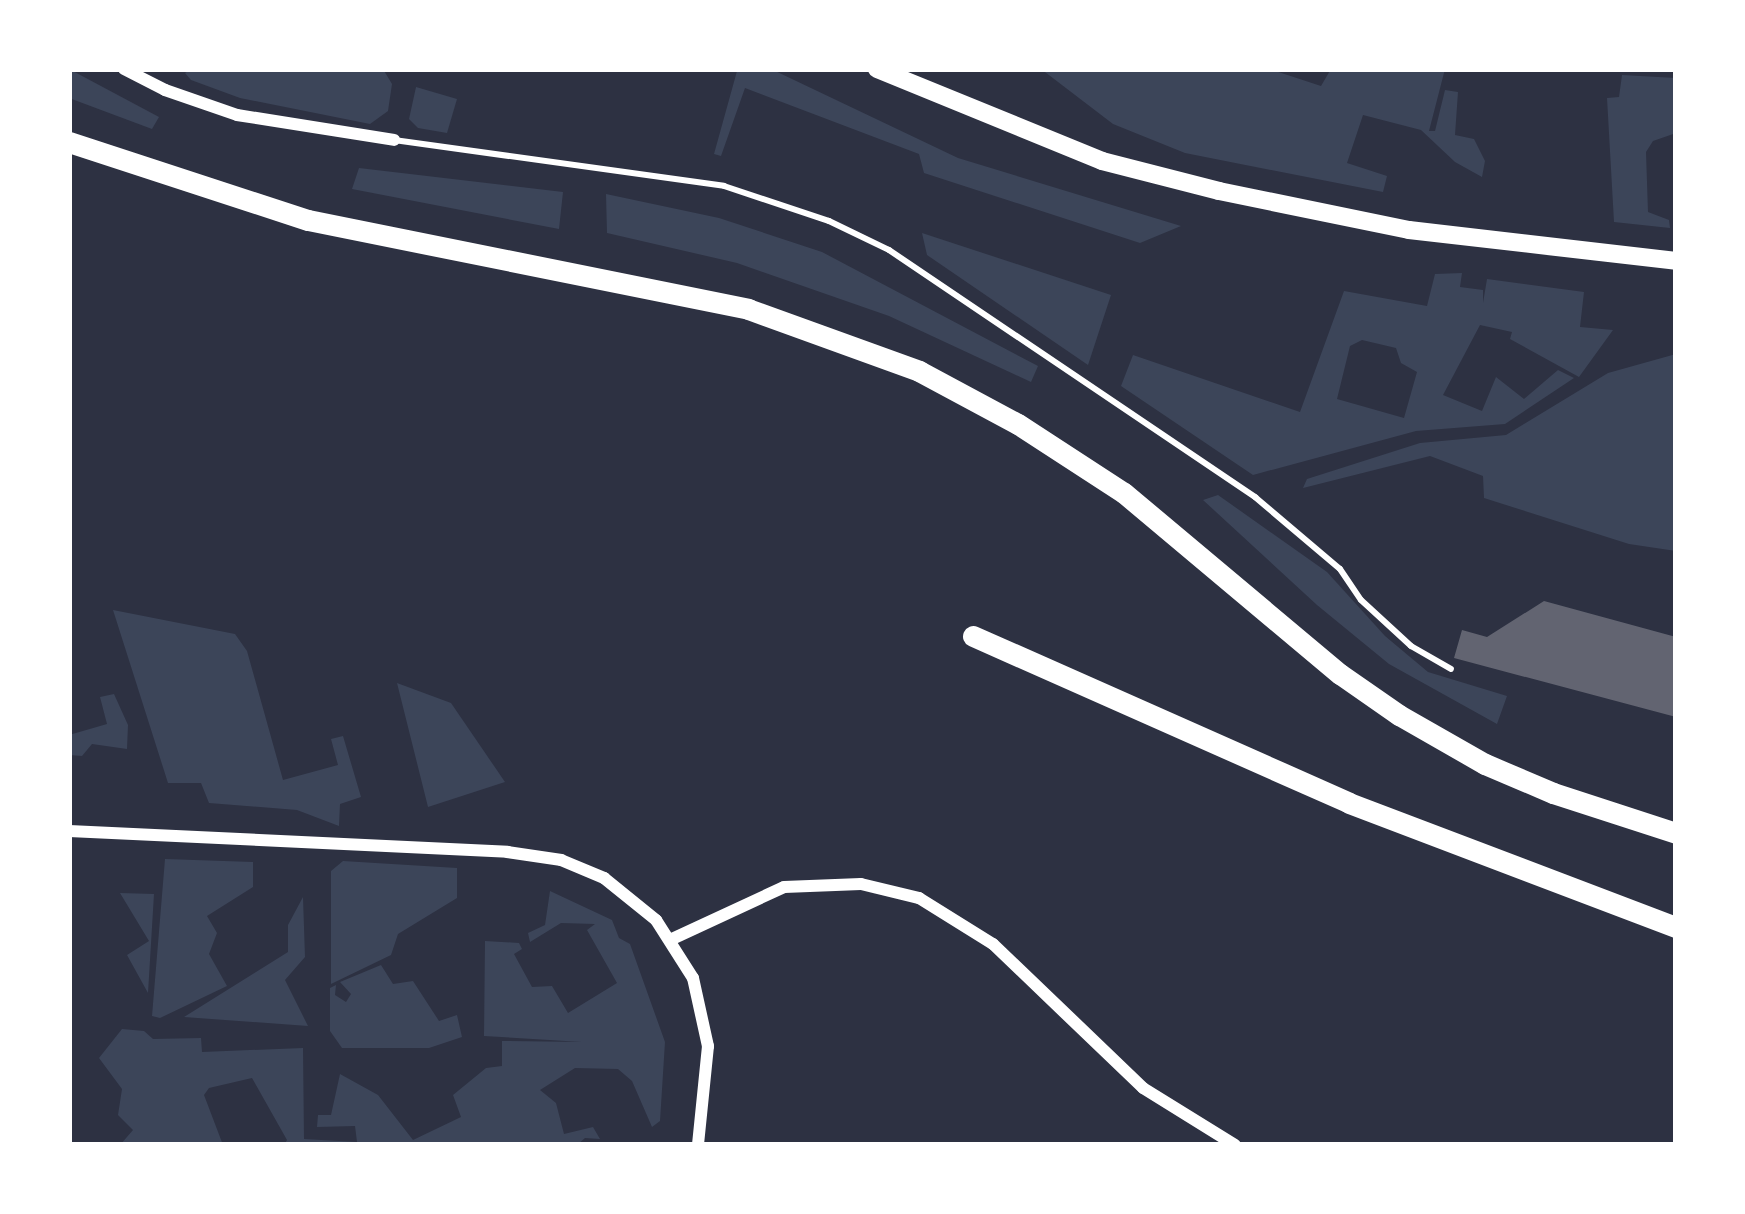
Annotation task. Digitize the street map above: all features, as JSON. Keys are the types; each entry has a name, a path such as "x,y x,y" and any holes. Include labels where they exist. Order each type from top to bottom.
{"highway":[{"path":"69,142 308,220 748,309 919,371 1002,415 1124,493 1340,674 1429,734 1553,794 1676,832"},
{"path":"973,636 1349,803 1676,927"}],"main road":[{"path":"877,69 1082,154 1220,191 1409,230 1676,261"}],"street":[{"path":"124,69 165,90 238,115 394,140"},
{"path":"69,831 542,856 604,878 672,939 693,978 706,1027 698,1145"},
{"path":"672,939 784,887 861,884 919,898 993,944 1143,1088 1235,1145"}],"lane":[{"path":"394,140 724,186 830,221 890,250 1255,497 1340,569 1361,600 1411,646 1451,669"}],"shaded area":[{"path":"69,69 159,117 152,129 69,98"},
{"path":"192,69 383,69 392,84 388,111 370,124 240,98 191,80 185,73"},
{"path":"733,69 771,69 958,158 1181,226 1140,243 924,173 919,154 745,88 721,156 714,154 737,71"},
{"path":"1041,69 1269,69 1321,86 1331,69 1445,69 1429,131 1435,131 1445,90 1458,92 1455,135 1474,139 1485,161 1482,177 1455,162 1421,130 1363,115 1347,163 1387,176 1383,192 1185,153 1113,124"},
{"path":"1622,75 1676,78 1676,133 1653,141 1646,152 1648,212 1669,220 1670,228 1614,222 1607,98 1619,97"},
{"path":"416,87 457,99 447,133 418,128 409,119"},
{"path":"359,168 563,192 559,229 352,189"},
{"path":"606,194 719,218 822,252 1038,366 1031,382 889,316 737,263 607,233"},
{"path":"922,233 1111,295 1088,365 927,255"},
{"path":"1462,273 1460,287 1483,290 1483,303 1487,279 1584,292 1580,327 1613,330 1579,377 1510,339 1512,332 1480,325 1443,395 1482,411 1496,377 1524,399 1558,370 1574,378 1505,424 1416,431 1253,475 1121,386 1133,355 1300,412 1344,291 1427,306 1435,274","holes":["1362,340 1396,348 1401,363 1417,372 1404,418 1337,399 1350,346"]},
{"path":"1676,354 1676,551 1629,544 1484,498 1483,476 1430,456 1303,488 1307,479 1420,443 1506,435 1608,373"},
{"path":"1218,495 1327,572 1385,636 1428,672 1507,696 1497,724 1389,664 1317,605 1203,500"},
{"path":"113,610 235,634 247,651 283,780 338,765 331,739 343,736 361,797 340,804 339,826 297,810 209,803 201,783 168,783"},
{"path":"397,683 451,703 505,782 428,807"},
{"path":"114,694 128,725 127,749 92,744 82,756 69,755 69,735 107,724 100,697"},
{"path":"165,859 253,862 253,887 207,916 217,933 209,954 227,986 160,1018 152,1016"},
{"path":"343,861 457,868 457,898 398,934 391,955 331,984 331,871"},
{"path":"550,891 612,920 619,938 630,944 665,1042 660,1121 652,1127 632,1081 618,1069 575,1068 540,1090 556,1103 564,1134 593,1127 600,1139 585,1138 577,1145 284,1145 287,1140 252,1078 209,1088 204,1095 223,1145 120,1145 133,1130 118,1115 122,1089 99,1058 122,1029 144,1031 153,1039 201,1038 202,1052 303,1048 304,1139 357,1142 355,1126 317,1127 318,1115 331,1115 340,1074 378,1095 413,1140 461,1117 453,1095 486,1068 502,1066 502,1041 582,1042 484,1036 485,941 519,943 522,949 514,954 532,987 552,986 568,1013 617,983 587,930 595,924 561,923 530,942 528,933 545,925"},
{"path":"120,893 154,894 148,993 127,955 149,941"},
{"path":"303,897 305,957 285,980 308,1026 184,1017 288,952 288,925"},
{"path":"381,965 393,984 413,981 439,1021 457,1015 462,1037 429,1048 342,1048 330,1031 330,988 336,985 335,995 346,1002 351,994 340,982"}],"building":[{"path":"1544,601 1676,637 1676,717 1454,658 1462,630 1487,637"}]}
